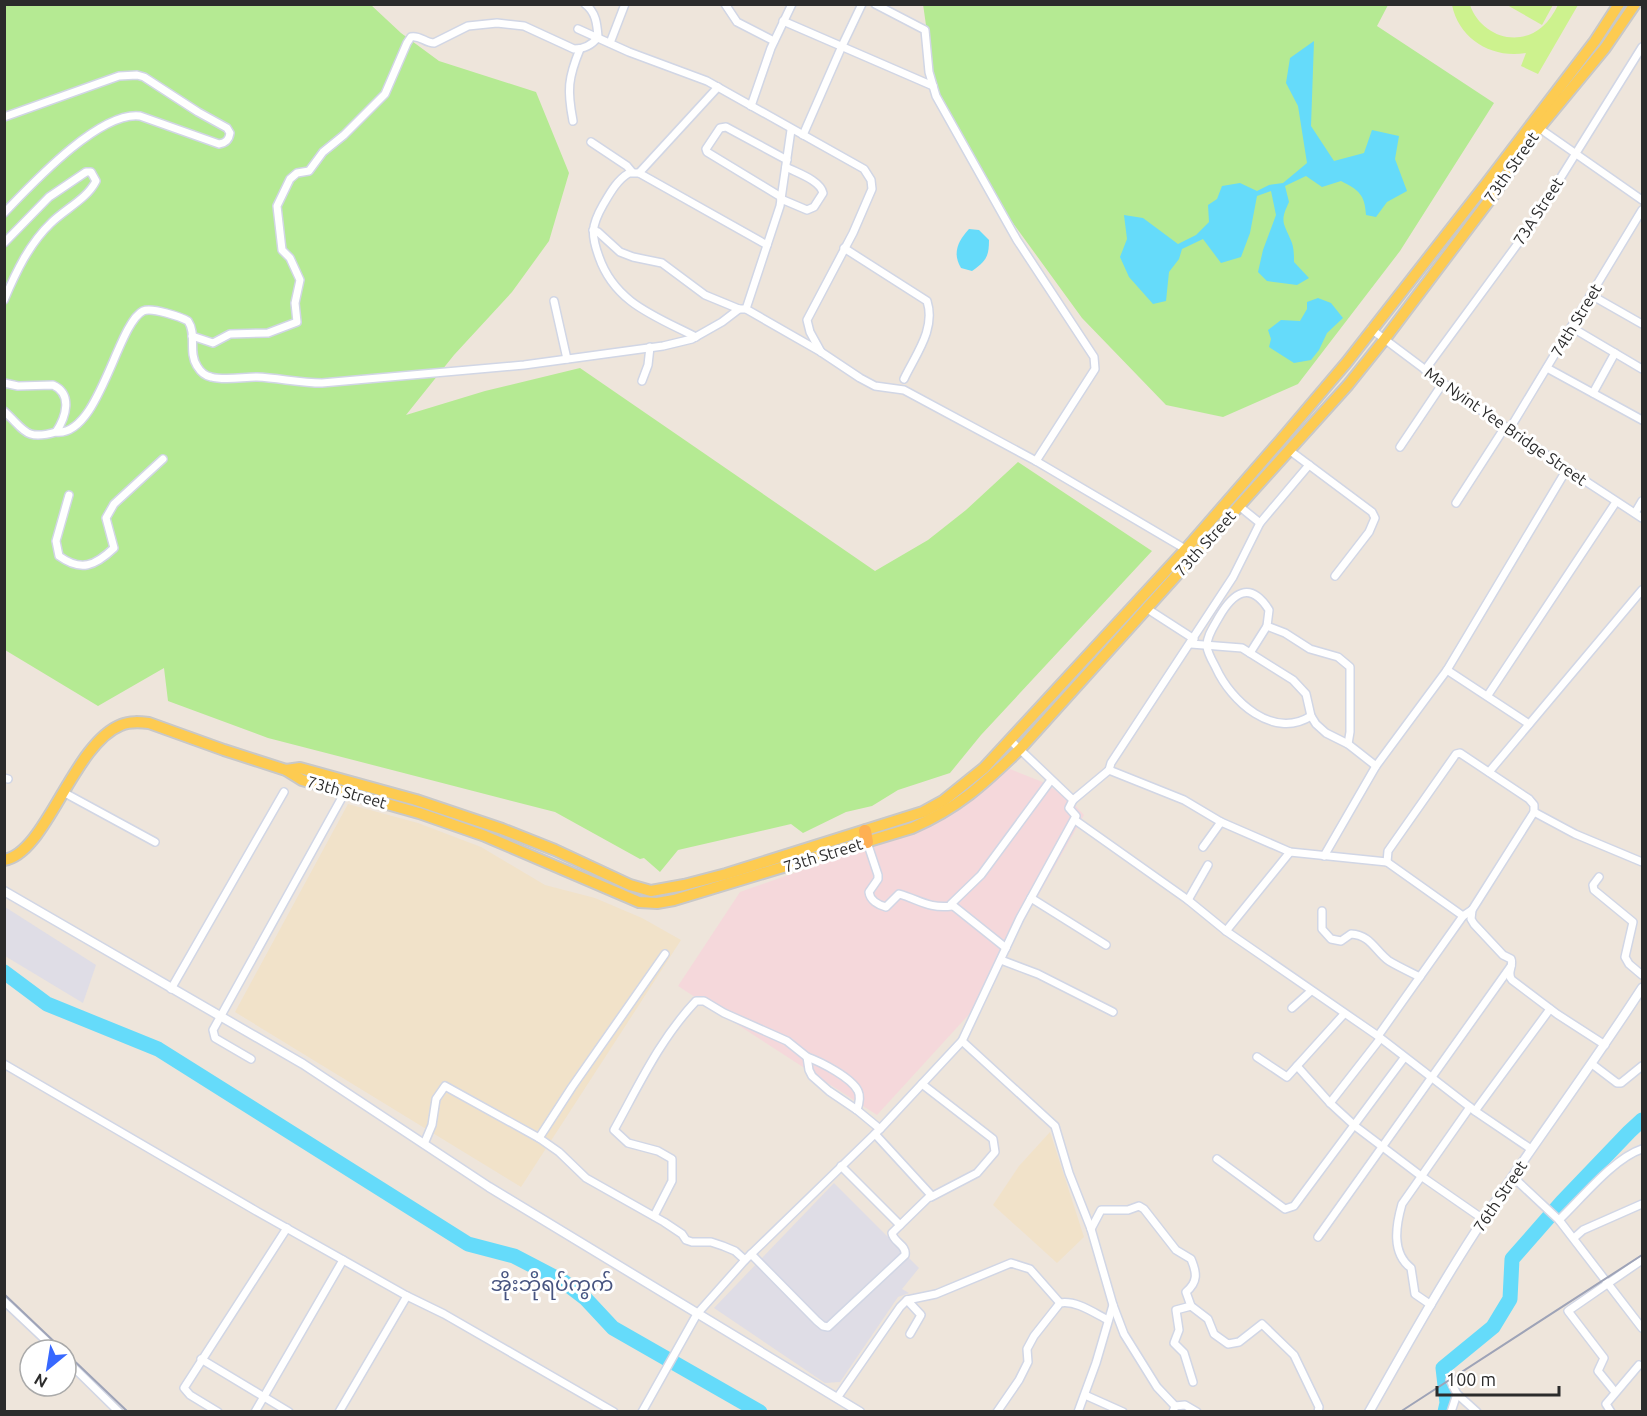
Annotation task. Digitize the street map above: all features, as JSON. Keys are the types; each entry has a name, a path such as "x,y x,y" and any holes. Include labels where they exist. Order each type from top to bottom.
{"main road":[{"name":"73th Street","path":"286,770 300,768 416,800 502,829 630,885 651,891 684,885 866,836 912,828 935,818 971,795 1020,749 1146,608 1347,362 1486,184 1594,41 1619,4"},
{"name":"73th Street","path":"286,770 302,780 419,813 485,836 547,861 621,896 646,904 674,900 866,836 944,801 970,780 1010,741 1190,552 1239,506 1348,385 1494,194 1539,128 1605,48 1635,4"},
{"path":"4,860 18,855 33,841 89,753 107,734 124,723 149,723 286,770"}],"street":[{"path":"585,4 591,8 594,15 598,37"},
{"path":"610,43 625,4"},
{"path":"725,4 737,22 774,41"},
{"path":"751,106 774,41 792,4"},
{"path":"803,135 862,4"},
{"path":"875,4 925,30 929,72 941,105 993,199 1096,362 1095,369 1036,462"},
{"path":"783,21 933,86"},
{"path":"192,336 213,343 230,334 268,333 297,322 296,303 300,280 290,258 282,250 277,206 290,179 297,172 309,171 323,152 344,135 385,93 406,43 411,37 415,36 434,43 468,26 510,24 524,26 574,49 580,49 598,37"},
{"path":"578,29 664,66 707,81 864,169 871,180 870,195 853,233 807,320 810,332 821,352"},
{"name":"73A Street","path":"1425,370 1530,227 1642,47"},
{"path":"573,121 569,89 571,72 580,49"},
{"path":"4,117 118,76 137,75 163,88 198,112 227,128 230,133 225,143 219,144 140,116 130,115 116,119 83,140 55,162 4,213"},
{"path":"696,337 638,306 614,287 604,272 594,243 593,230 597,216 612,191 626,174 635,173 718,87"},
{"path":"726,127 787,164 812,180 822,189 823,193 814,207 807,210 781,198 707,152 706,149 720,128 726,127"},
{"path":"1539,128 1642,200"},
{"path":"4,411 27,434 38,437 65,432 72,428 98,396 132,325 144,311 155,310 186,320 192,327 195,363 206,375 219,379 260,377 305,383 339,382 525,365 676,343 696,337 743,309 767,245 781,198 791,130"},
{"path":"591,142 635,173 767,245"},
{"path":"4,243 49,197 86,172 91,172 95,176 96,181 92,188 52,222 35,241 4,300"},
{"name":"74th Street","path":"1456,503 1547,368 1642,210"},
{"path":"593,230 620,252 662,263 705,295 743,309 821,352 875,386 904,390 1036,462 1190,552"},
{"path":"844,248 927,301 931,313 928,331 904,379"},
{"path":"1591,295 1641,321"},
{"path":"554,301 567,359"},
{"path":"1571,327 1642,369"},
{"name":"Ma Nyint Yee Bridge Street","path":"1371,329 1508,429 1642,518"},
{"path":"642,381 648,365 650,347"},
{"path":"1593,393 1615,353"},
{"path":"1547,368 1642,420"},
{"path":"4,383 18,386 53,386 61,390 64,393 66,411 56,432"},
{"path":"1400,447 1443,383"},
{"path":"1289,450 1371,512 1375,518 1368,532 1335,576"},
{"path":"69,495 56,542 59,556 82,566 90,565 103,559 114,548 106,518 114,504 163,459"},
{"path":"1309,465 1260,523 1233,577 1111,763 1109,770 1073,800 1069,808 1076,816 1076,820 1188,900 1226,931 1379,1038 1430,1078 1531,1149"},
{"path":"1324,856 1376,766 1447,670 1567,470"},
{"path":"1635,513 1642,501"},
{"path":"1488,695 1616,502"},
{"path":"1239,506 1260,523"},
{"path":"1489,772 1642,590"},
{"path":"1250,653 1267,626 1269,610 1253,594 1241,593 1232,598 1225,607 1212,630 1207,645 1228,691 1246,708 1271,721 1303,721 1311,716"},
{"path":"1146,608 1192,642 1242,648 1301,687 1316,724 1326,733 1348,744 1376,766"},
{"path":"1267,626 1285,633 1310,649 1338,657 1350,667 1348,744"},
{"path":"1447,670 1529,724"},
{"path":"1010,741 1073,800"},
{"path":"1330,1103 1379,1038 1463,916 1472,910 1534,812 1534,805 1529,799 1460,753 1456,754 1389,851 1387,862"},
{"path":"1109,770 1184,800 1221,822 1290,852 1387,862 1463,916"},
{"path":"952,906 952,901 981,875 1051,780"},
{"path":"63,792 155,842"},
{"path":"171,989 284,792"},
{"path":"252,1059 213,1035 213,1030 345,792"},
{"path":"1534,812 1575,834 1642,862"},
{"path":"642,1412 697,1314 745,1260 877,1131 962,1041 1031,898 1076,820"},
{"path":"1203,847 1221,822"},
{"path":"866,836 878,879 869,892 877,904 886,907 899,894 939,908 952,906 1006,948"},
{"path":"1226,931 1290,852"},
{"path":"1188,900 1208,865"},
{"path":"1599,877 1593,885 1594,890 1634,922 1625,957 1629,964 1642,975"},
{"path":"4,891 303,1064 568,1236 860,1412"},
{"path":"1031,898 1106,945"},
{"path":"1472,910 1471,920 1474,924 1503,955 1511,958 1510,977 1512,980 1550,1009 1605,1045"},
{"path":"1322,911 1323,929 1330,939 1341,941 1351,934 1358,934 1373,944 1389,961 1420,977"},
{"path":"540,1138 572,1087 666,954"},
{"path":"1001,960 1038,974 1113,1012"},
{"path":"1318,1237 1511,966"},
{"name":"76th Street","path":"1369,1412 1483,1219 1642,989"},
{"path":"1292,1008 1311,991"},
{"path":"654,1216 672,1180 672,1159 658,1151 628,1143 614,1130 655,1055 679,1020 696,1001 704,1001 724,1013 787,1041 807,1057 828,1067 856,1088 859,1093 857,1110"},
{"path":"1431,1305 1415,1294 1411,1268 1405,1264 1396,1242 1401,1204 1550,1009"},
{"path":"1257,1057 1287,1077 1344,1014"},
{"path":"962,1041 1051,1121 1057,1131 1069,1173 1091,1229 1124,1334 1139,1360 1174,1409 1182,1404 1197,1412"},
{"path":"807,1057 812,1076 857,1110 930,1193 931,1197"},
{"path":"1217,1159 1285,1209 1294,1206 1404,1058"},
{"path":"4,1064 343,1260 444,1314 614,1412"},
{"path":"1592,1064 1617,1083 1621,1083 1642,1066"},
{"path":"1297,1066 1330,1103 1355,1126 1483,1219"},
{"path":"751,1254 817,1321 828,1327 905,1255 905,1249 891,1234 931,1197 977,1173 995,1152 993,1139 922,1084"},
{"path":"424,1144 432,1125 436,1099 444,1086 540,1138 559,1152 586,1178 654,1216 682,1234 686,1240 711,1242 723,1246 735,1251 745,1260"},
{"path":"1557,1217 1629,1153 1642,1149"},
{"path":"841,1166 900,1225"},
{"path":"1513,1177 1557,1217 1642,1328"},
{"path":"1574,1238 1583,1230 1642,1204"},
{"path":"1091,1229 1101,1210 1128,1210 1139,1206 1144,1209 1176,1250 1191,1259 1196,1276 1192,1286 1186,1292 1191,1306 1208,1319 1214,1334 1228,1344 1239,1342 1262,1324 1294,1355 1319,1407 1318,1412"},
{"path":"218,1412 190,1395 184,1388 287,1228"},
{"path":"255,1412 343,1260"},
{"path":"1615,1392 1598,1371 1604,1358 1568,1311 1642,1260"},
{"path":"837,1398 907,1300 936,1294 1011,1263 1030,1269 1060,1303"},
{"path":"339,1412 407,1296"},
{"path":"907,1300 921,1316 909,1334"},
{"path":"4,1301 43,1338"},
{"path":"997,1412 1019,1380 1028,1362 1027,1349 1034,1336 1060,1303 1075,1305 1108,1320"},
{"path":"1078,1412 1113,1305"},
{"path":"1191,1306 1176,1310 1179,1330 1174,1343 1184,1353 1193,1382"},
{"path":"201,1359 289,1412"},
{"path":"1606,1410 1606,1404 1615,1392 1641,1366"},
{"path":"78,1372 119,1412"},
{"path":"1450,1380 1457,1394 1478,1412"},
{"path":"1451,1412 1457,1394"},
{"path":"1085,1395 1123,1412"}],"shaded area":[{"path":"1010,769 1045,783 1071,801 1084,815 973,1010 877,1115 678,986 740,892 926,827"},
{"path":"348,804 418,823 481,847 545,885 595,898 642,918 681,940 521,1187 235,1012"},
{"path":"5,907 96,965 83,1003 5,956"},
{"path":"1050,1132 1084,1237 1057,1263 993,1205 1019,1166"},
{"path":"834,1183 919,1268 902,1289 909,1293 898,1297 840,1382 825,1383 714,1308"}],"green space":[{"path":"923,4 1388,5 1377,26 1494,103 1400,251 1298,384 1223,417 1166,405 1082,318 1002,208 936,96"},
{"path":"5,5 371,5 401,33 439,61 536,92 569,173 549,241 512,292 454,355 406,415 485,391 580,368 875,571 928,540 966,510 1018,462 1152,551 981,735 950,773 898,790 872,806 846,812 803,833 791,824 678,850 660,872 644,858 640,859 555,812 268,738 168,701 164,668 98,706 5,650"},
{"path":"1452,5 1470,5 1475,15 1490,31 1510,37 1521,37 1532,34 1542,27 1558,5 1578,5 1538,74 1521,66 1526,53 1501,53 1479,44 1470,37 1462,28"},
{"path":"1507,5 1553,5 1542,25"}],"water":[{"path":"1314,41 1311,126 1334,161 1364,153 1372,130 1399,136 1395,159 1407,191 1387,202 1376,217 1366,215 1360,194 1341,181 1322,187 1306,176 1285,186 1289,202 1283,219 1293,245 1294,262 1309,278 1297,285 1267,281 1258,272 1263,250 1276,215 1271,191 1257,196 1250,233 1241,257 1221,263 1203,239 1182,249 1179,259 1169,272 1166,301 1153,304 1129,277 1120,257 1127,239 1124,215 1143,218 1178,244 1196,235 1209,222 1208,205 1217,199 1222,186 1240,183 1257,191 1269,185 1283,183 1307,163 1298,106 1286,83 1290,58"},
{"path":"969,229 979,230 989,240 986,258 972,271 961,268 957,257 957,247"},
{"path":"1318,298 1331,303 1343,318 1327,333 1311,360 1294,363 1269,347 1271,339 1268,330 1281,320 1300,321 1307,309 1307,302"}],"waterway":[{"path":"4,972 47,1004 158,1049 468,1244 514,1256 564,1282 585,1298 613,1328 760,1412"},
{"path":"1445,1412 1447,1403 1443,1368 1493,1327 1510,1299 1512,1259 1562,1202 1642,1120"}],"railway":[{"path":"1400,1412 1642,1255"},
{"path":"4,1294 50,1338"},
{"path":"78,1364 128,1412"}],"district":[{"name":"အိုးဘိုရပ်ကွက်","path":"552,1284"}]}
